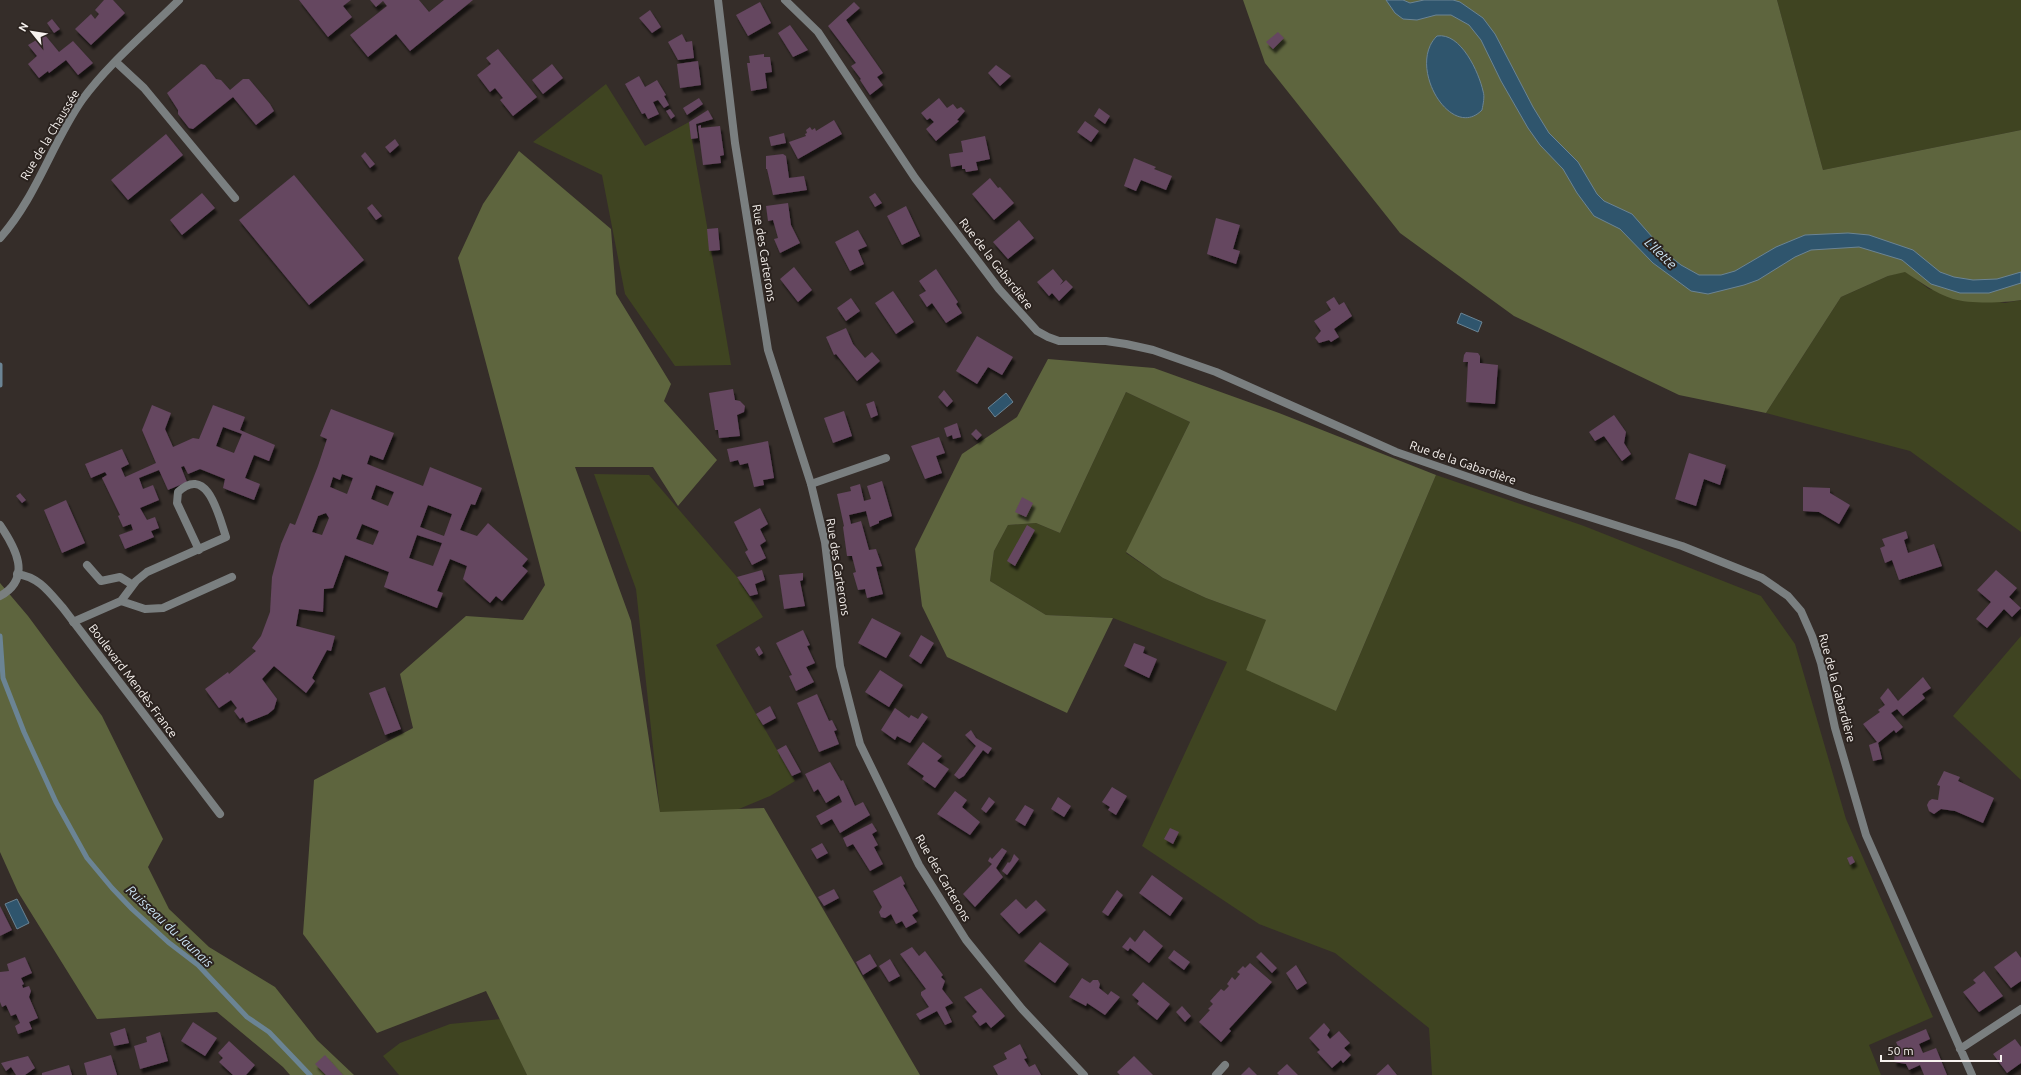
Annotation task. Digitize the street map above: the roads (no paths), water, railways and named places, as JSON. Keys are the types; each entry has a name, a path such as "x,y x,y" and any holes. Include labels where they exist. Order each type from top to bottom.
{"street":[{"name":"Rue de la Chaussée","path":"0,238 23,207 83,99 116,62 179,0"},
{"name":"Rue des Carterons","path":"718,0 735,143 768,350 811,484 825,542 840,666 860,744 919,865 966,940 1022,1009 1084,1075"},
{"name":"Rue de la Gabardière","path":"785,0 818,32 915,178 999,289 1037,331 1059,341 1106,341 1153,350 1216,372 1396,452 1529,498 1682,546 1762,578 1788,596 1801,611 1812,636 1821,663 1835,728 1866,835 1972,1075"},
{"path":"116,62 144,88 235,198"},
{"path":"811,484 886,458"},
{"path":"73,622 121,601 133,585 147,572 199,550 226,537 212,498 202,486 195,483 189,484 178,492 177,503 199,550"},
{"path":"0,525 18,554 17,574 12,586 0,596"},
{"path":"87,565 100,581 120,577 133,585"},
{"name":"Boulevard Mendès France","path":"17,574 34,578 41,584 73,622 220,814"},
{"path":"121,601 145,609 163,608 232,577"},
{"path":"1960,1049 2021,1009"},
{"path":"1216,1075 1224,1065"}],"water":[{"name":"L'Ilette","path":"1386,0 1403,0 1410,3 1424,0 1453,0 1460,2 1483,18 1495,34 1533,107 1549,133 1578,162 1597,194 1604,201 1632,214 1667,254 1681,265 1699,275 1721,275 1735,271 1776,247 1805,235 1848,233 1869,235 1913,250 1940,272 1954,277 1973,280 1997,279 2021,272 2021,283 1989,293 1960,293 1931,284 1902,260 1859,247 1811,250 1795,257 1758,280 1744,285 1708,294 1691,291 1653,263 1620,229 1594,216 1577,193 1563,169 1540,145 1528,128 1501,81 1481,40 1469,25 1451,15 1436,15 1417,20 1403,19 1395,13"},
{"path":"1437,36 1446,36 1454,40 1468,55 1478,74 1484,93 1483,105 1482,110 1470,117 1458,116 1446,109 1436,96 1429,81 1427,65 1429,49"},
{"path":"1461,313 1482,322 1478,332 1457,323"},
{"path":"1006,393 1013,402 995,417 988,408"},
{"path":"17,899 29,923 17,929 5,904"}],"waterway":[{"name":"Ruisseau du Jaunais","path":"0,365 0,385"},
{"name":"Ruisseau du Jaunais","path":"0,636 3,678 24,732 56,802 87,858 132,909 168,942 198,965 247,1017 269,1032 310,1075"}]}
